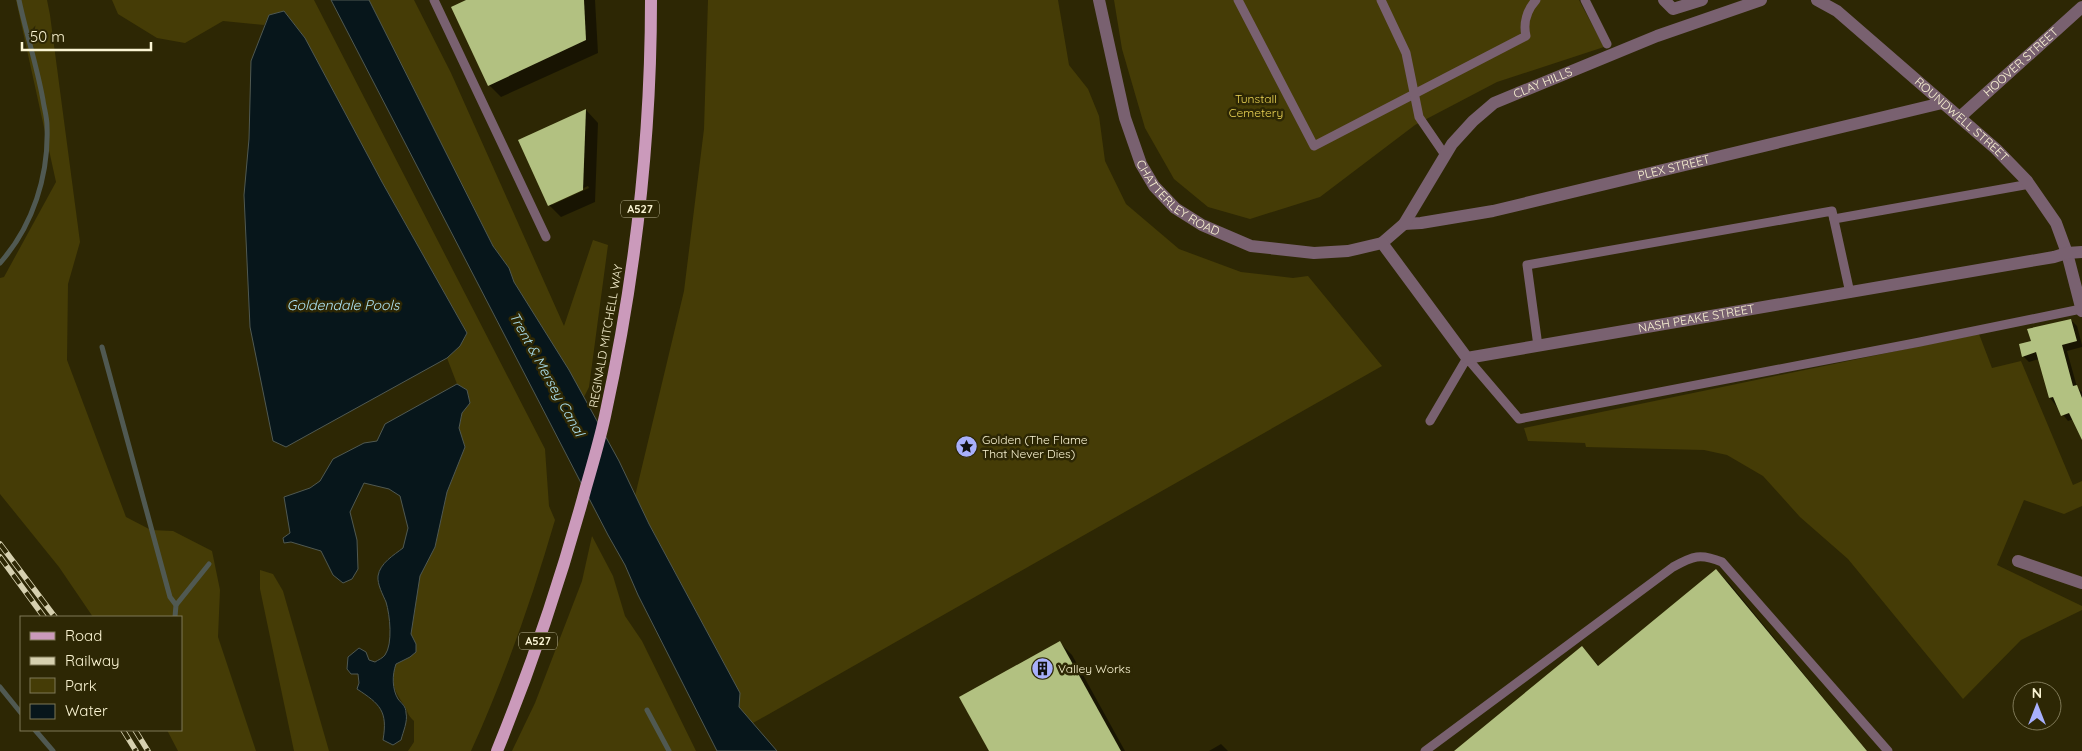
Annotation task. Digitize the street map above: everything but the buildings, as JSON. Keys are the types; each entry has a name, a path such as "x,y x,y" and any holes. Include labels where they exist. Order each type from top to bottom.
{"main road":[{"name":"REGINALD MITCHELL WAY","path":"496,751 522,688 575,529 605,416 630,288 643,185 647,131 651,0"}],"street":[{"name":"CHATTERLEY ROAD","path":"1099,0 1125,118 1140,164 1154,186 1175,208 1202,226 1251,246 1314,253 1348,251 1382,243"},
{"path":"1664,0 1674,9 1702,0"},
{"path":"1726,0 1739,8"},
{"name":"CLAY HILLS","path":"1382,243 1404,224 1452,144 1473,121 1494,103 1657,36 1761,0"},
{"name":"ROUNDWELL STREET","path":"1817,0 1837,11 1960,117 1996,149 2030,184 2056,223 2067,253 2082,310"},
{"name":"HOOVER STREET","path":"1960,117 2082,7"},
{"name":"PLEX STREET","path":"1404,224 1420,224 1493,211 1942,103"},
{"path":"1382,243 1467,358"},
{"path":"2067,253 2082,252"},
{"name":"NASH PEAKE STREET","path":"1467,358 2054,257 2067,253"},
{"path":"2018,560 2082,583"}],"lane":[{"path":"434,0 546,237"},
{"path":"1238,0 1314,146 1526,36 1524,28 1527,15 1536,0"},
{"path":"1381,0 1406,52 1419,117 1445,155"},
{"path":"1585,0 1607,44"},
{"path":"1834,219 2030,184"},
{"path":"1538,346 1527,265 1832,212 1850,292"},
{"path":"1430,420 1467,358 1519,419 2082,310"},
{"path":"1425,751 1673,567 1691,557 1706,556 1722,562 1888,751"}],"green space":[{"path":"16,0 47,0 50,15 80,242 68,284 67,360 126,517 151,530 173,531 212,551 220,590 218,637 256,751 178,751 168,731 182,731 182,616 92,616 59,567 0,494 0,278 4,277 56,182"},
{"path":"112,0 314,0 545,449 549,506 555,520 517,637 471,751 408,751 414,742 414,721 398,695 393,681 396,664 410,657 416,644 411,634 420,576 435,547 447,492 465,447 459,428 462,413 470,403 467,390 457,384 447,358 460,346 467,333 382,182 305,38 284,11 269,15 264,25 223,21 185,43 157,38 118,14"},
{"path":"369,0 414,0 451,73 564,326 593,240 608,245 589,387 584,397 514,282 509,268 493,246"},
{"path":"708,0 1058,0 1069,65 1088,89 1099,116 1105,161 1126,204 1179,249 1241,272 1293,278 1308,276 1382,366 753,723 739,707 740,693 635,496 684,291 704,129"},
{"name":"Tunstall Cemetery","path":"1114,0 1579,0 1604,47 1497,82 1415,125 1320,197 1250,219 1208,207 1174,179 1145,128 1122,49"},
{"path":"1979,334 1992,368 2021,361 2073,485 2082,481 2082,506 2064,514 2024,500 1997,565 2082,606 2082,610 2021,640 1963,699 1848,559 1800,517 1763,476 1727,455 1704,450 1586,447 1585,443 1528,441 1524,428"},
{"path":"592,536 613,576 625,616 642,641 696,751 512,751 535,703 582,581"},
{"path":"260,570 273,574 283,591 329,751 294,751 260,589"}],"water":[{"name":"Trent & Mersey Canal","path":"331,0 369,0 493,246 509,268 514,282 569,370 619,461 649,524 740,693 739,707 777,751 717,751 638,595 625,565"},
{"name":"Goldendale Pools","path":"284,11 305,38 382,182 467,333 460,346 447,358 286,447 273,441 250,327 244,195 249,139 251,61 269,15"},
{"path":"457,384 467,390 470,403 462,413 459,428 465,447 447,492 435,547 420,576 411,634 416,644 416,652 396,664 395,668 393,682 398,699 405,707 406,723 401,740 393,745 383,740 383,715 377,704 357,689 359,683 358,674 351,674 347,669 348,657 359,648 366,652 369,660 375,662 384,656 388,650 390,637 389,614 379,586 378,576 384,563 403,548 408,528 400,496 389,489 364,483 350,512 357,540 358,569 352,579 343,583 333,575 321,551 291,542 284,543 283,538 290,533 284,497 310,488 320,481 333,459 364,443 377,441 385,424"}],"waterway":[{"path":"0,263 22,233 37,199 42,181 47,144 47,123 43,100 19,0"},
{"path":"102,347 170,597 176,605 175,616"},
{"path":"176,605 209,564"},
{"path":"0,687 20,712"},
{"path":"647,710 669,751"},
{"path":"36,731 53,751"}],"railway":[{"path":"0,544 54,616"},
{"path":"0,557 43,616"},
{"path":"124,731 136,751"},
{"path":"136,731 148,751"}],"place":[{"name":"Golden (The Flame That Never Dies)","path":"966,447"},
{"name":"Valley Works","path":"1042,669"}]}
